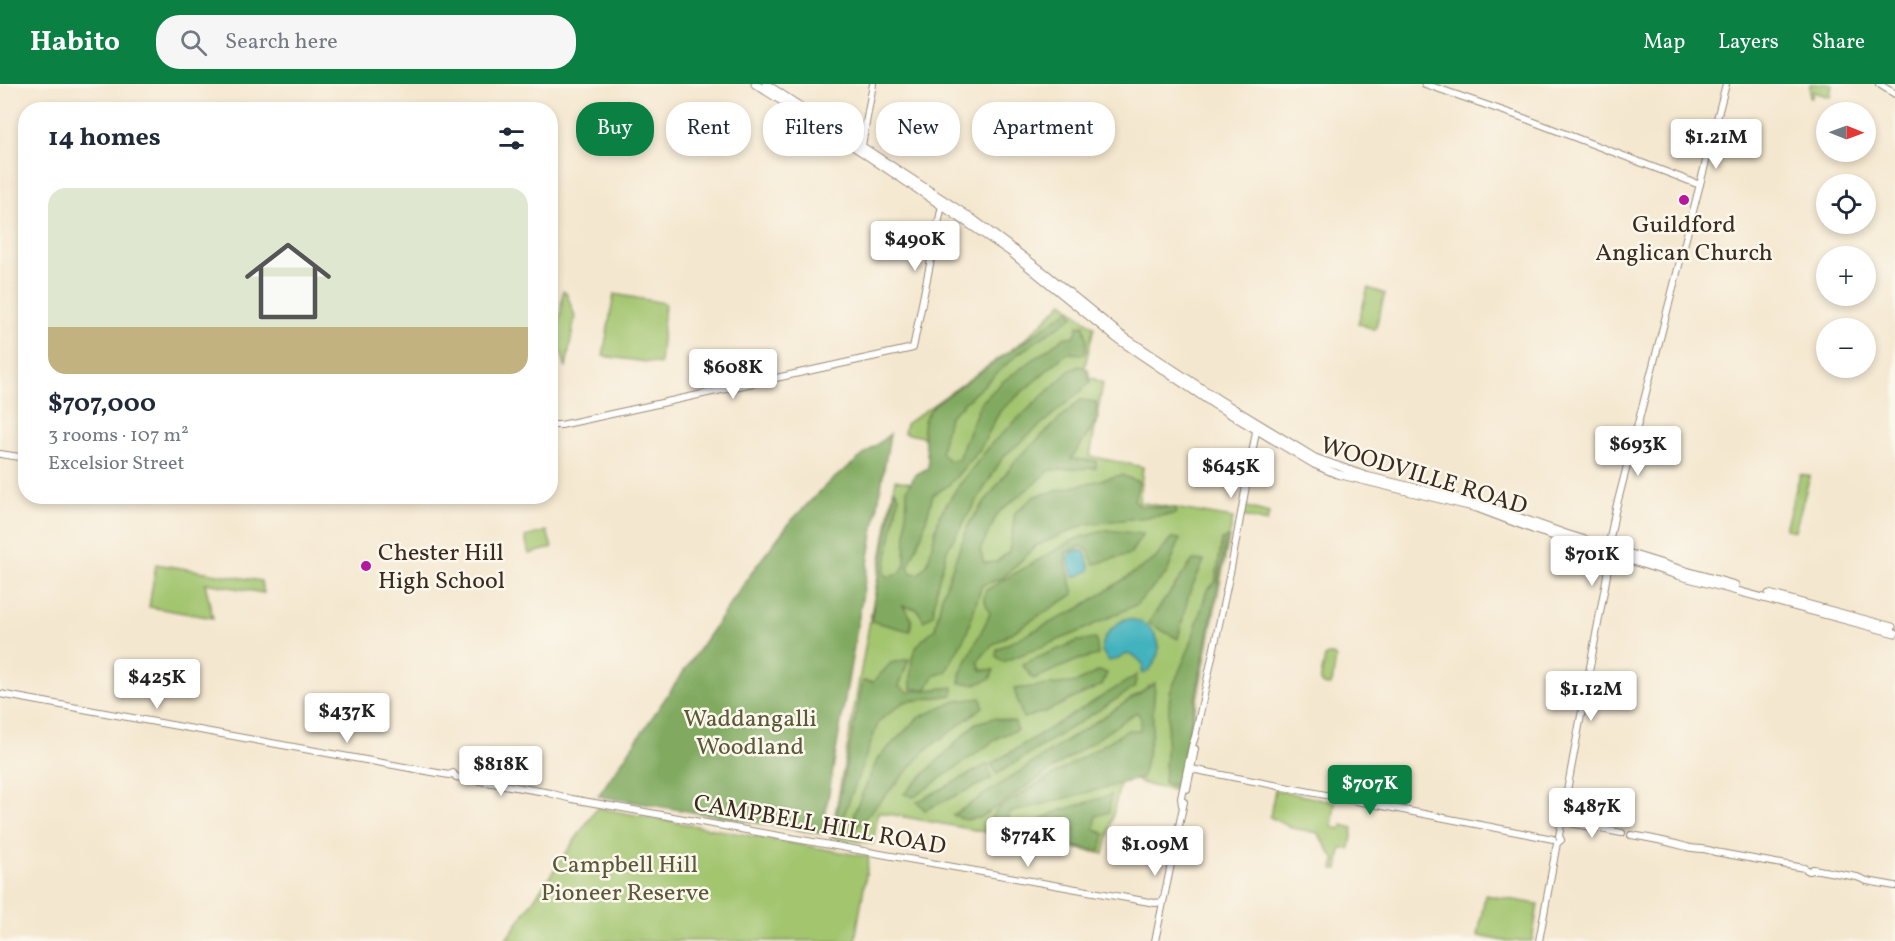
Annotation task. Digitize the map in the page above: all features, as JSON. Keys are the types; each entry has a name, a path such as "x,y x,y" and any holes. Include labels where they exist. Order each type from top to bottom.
{"main road":[{"name":"WOODVILLE ROAD","path":"755,84 784,102"},
{"name":"WOODVILLE ROAD","path":"766,84 792,102"},
{"name":"WOODVILLE ROAD","path":"864,151 1059,288"},
{"name":"WOODVILLE ROAD","path":"864,151 973,219 1074,300 1116,338 1215,405 1257,426 1314,464 1337,474 1477,508 1609,550 1677,575 1895,630"}],"street":[{"path":"864,138 873,84"},
{"path":"1425,84 1700,185"},
{"path":"1539,941 1556,839 1563,821 1607,575 1615,512 1726,84"},
{"path":"1879,84 1895,94"},
{"path":"558,425 914,348 942,205"},
{"path":"1182,805 1257,426"},
{"path":"0,454 18,457"},
{"name":"CAMPBELL HILL ROAD","path":"0,694 1157,903 1162,902"},
{"path":"1155,941 1196,747 1195,737"},
{"path":"1183,791 1191,769 1191,751"},
{"path":"1191,769 1556,839"},
{"path":"1563,821 1622,833 1628,830 1631,835 1812,868 1895,886"}],"green space":[{"path":"1810,84 1832,84 1830,97 1813,92 1810,98"},
{"path":"1368,288 1385,294 1375,330 1358,323"},
{"path":"563,291 566,292 575,316 566,368 558,341 558,320 560,319"},
{"path":"614,294 665,303 660,364 603,356"},
{"path":"1063,302 1094,327 1083,374 1103,383 1090,456 1143,467 1139,502 1233,518 1179,791 1151,786 1122,775 1104,854 878,812 873,844 831,837 895,480 911,483 938,466 942,441 904,433 906,424 1022,342"},
{"path":"1070,309 1074,316 1018,354 949,417 941,452 949,461 958,459 980,404 1002,382 1063,338 1075,336 1078,326 1084,325 1087,340 1085,354 1067,353 1000,411 980,449 949,485 933,495 922,534 908,567 911,573 919,574 928,563 939,516 957,488 992,443 1069,371 1079,366 1088,369 1090,383 1003,457 947,550 937,586 933,614 924,621 917,609 903,606 912,619 910,631 871,621 895,490 899,496 884,574 889,577 900,573 905,565 907,490 915,475 928,468 923,433 927,415 934,405"},
{"path":"1080,400 1096,402 1098,419 1071,459 1096,461 1096,468 1051,470 998,513 980,550 984,563 996,562 1009,552 1015,513 1035,496 1121,475 1139,482 1134,500 1140,506 1177,508 1175,514 1086,524 1036,546 1003,578 982,585 967,632 946,672 934,676 927,689 911,689 915,649 935,629 942,596 969,523 1016,460"},
{"name":"Waddangalli Woodland","path":"890,434 822,834 598,796 757,565 790,522 827,484"},
{"path":"1800,474 1810,476 1795,531 1785,529"},
{"path":"1244,506 1269,513 1267,522 1242,516"},
{"path":"1107,530 1143,534 1130,554 1094,564 1088,550 1081,546 1066,553 1066,564 1074,594 992,645 978,661 981,670 994,670 990,679 977,684 960,683 960,674 990,614 984,599 986,590 1075,539"},
{"path":"547,531 552,548 529,554 525,537"},
{"path":"1171,538 1180,539 1167,573 1136,605 1076,633 1003,662 996,656 997,649 1078,609 1155,559"},
{"path":"1227,538 1178,787 1164,783 1170,693 1190,646 1207,590 1215,583 1222,540"},
{"path":"1193,560 1204,561 1189,594 1178,639 1148,623"},
{"path":"156,564 261,581 264,593 205,583 213,618 149,607"},
{"path":"1096,639 1098,655 1078,660 1033,679 1022,664 1078,641"},
{"path":"1328,655 1336,658 1332,683 1329,686 1320,682 1325,657"},
{"path":"909,659 899,686 908,692 953,687 953,695 904,702 879,721 836,836 832,834 863,681 873,682 891,663"},
{"path":"1099,671 1107,673 1102,685 1045,712 1023,718 1014,689 1077,682"},
{"path":"1137,675 1134,688 997,774 991,764"},
{"path":"1155,683 1152,732 1142,778 1009,813 1008,828 1022,831 1053,813 1111,795 1109,812 1096,816 1095,829 1105,834 1100,851 1020,838 998,832 989,821 998,808 1128,730 1140,730 1141,719 1137,712 981,817 966,820 953,815"},
{"path":"981,698 983,707 926,750 856,828 854,813 878,758 918,718 956,701"},
{"path":"994,718 1015,722 1017,730 1001,736 914,797 904,794 976,723"},
{"path":"988,764 991,779 925,810 917,802"},
{"path":"1275,790 1335,802 1332,827 1341,829 1342,825 1353,828 1350,849 1341,849 1338,869 1333,869 1335,860 1318,833 1292,828 1270,817"},
{"name":"Campbell Hill Pioneer Reserve","path":"597,808 869,857 855,941 505,941"},
{"path":"1485,895 1538,904 1532,941 1504,941 1478,936"}],"water":[{"path":"1079,550 1085,552 1090,568 1089,571 1076,577 1073,576 1068,557"},
{"path":"1125,619 1145,625 1157,639 1159,647 1157,657 1153,666 1144,674 1142,673 1143,664 1136,657 1127,654 1109,661 1102,651 1109,632"}],"place":[{"name":"Guildford Anglican Church","path":"1684,200"},
{"name":"Chester Hill High School","path":"366,566"}]}
